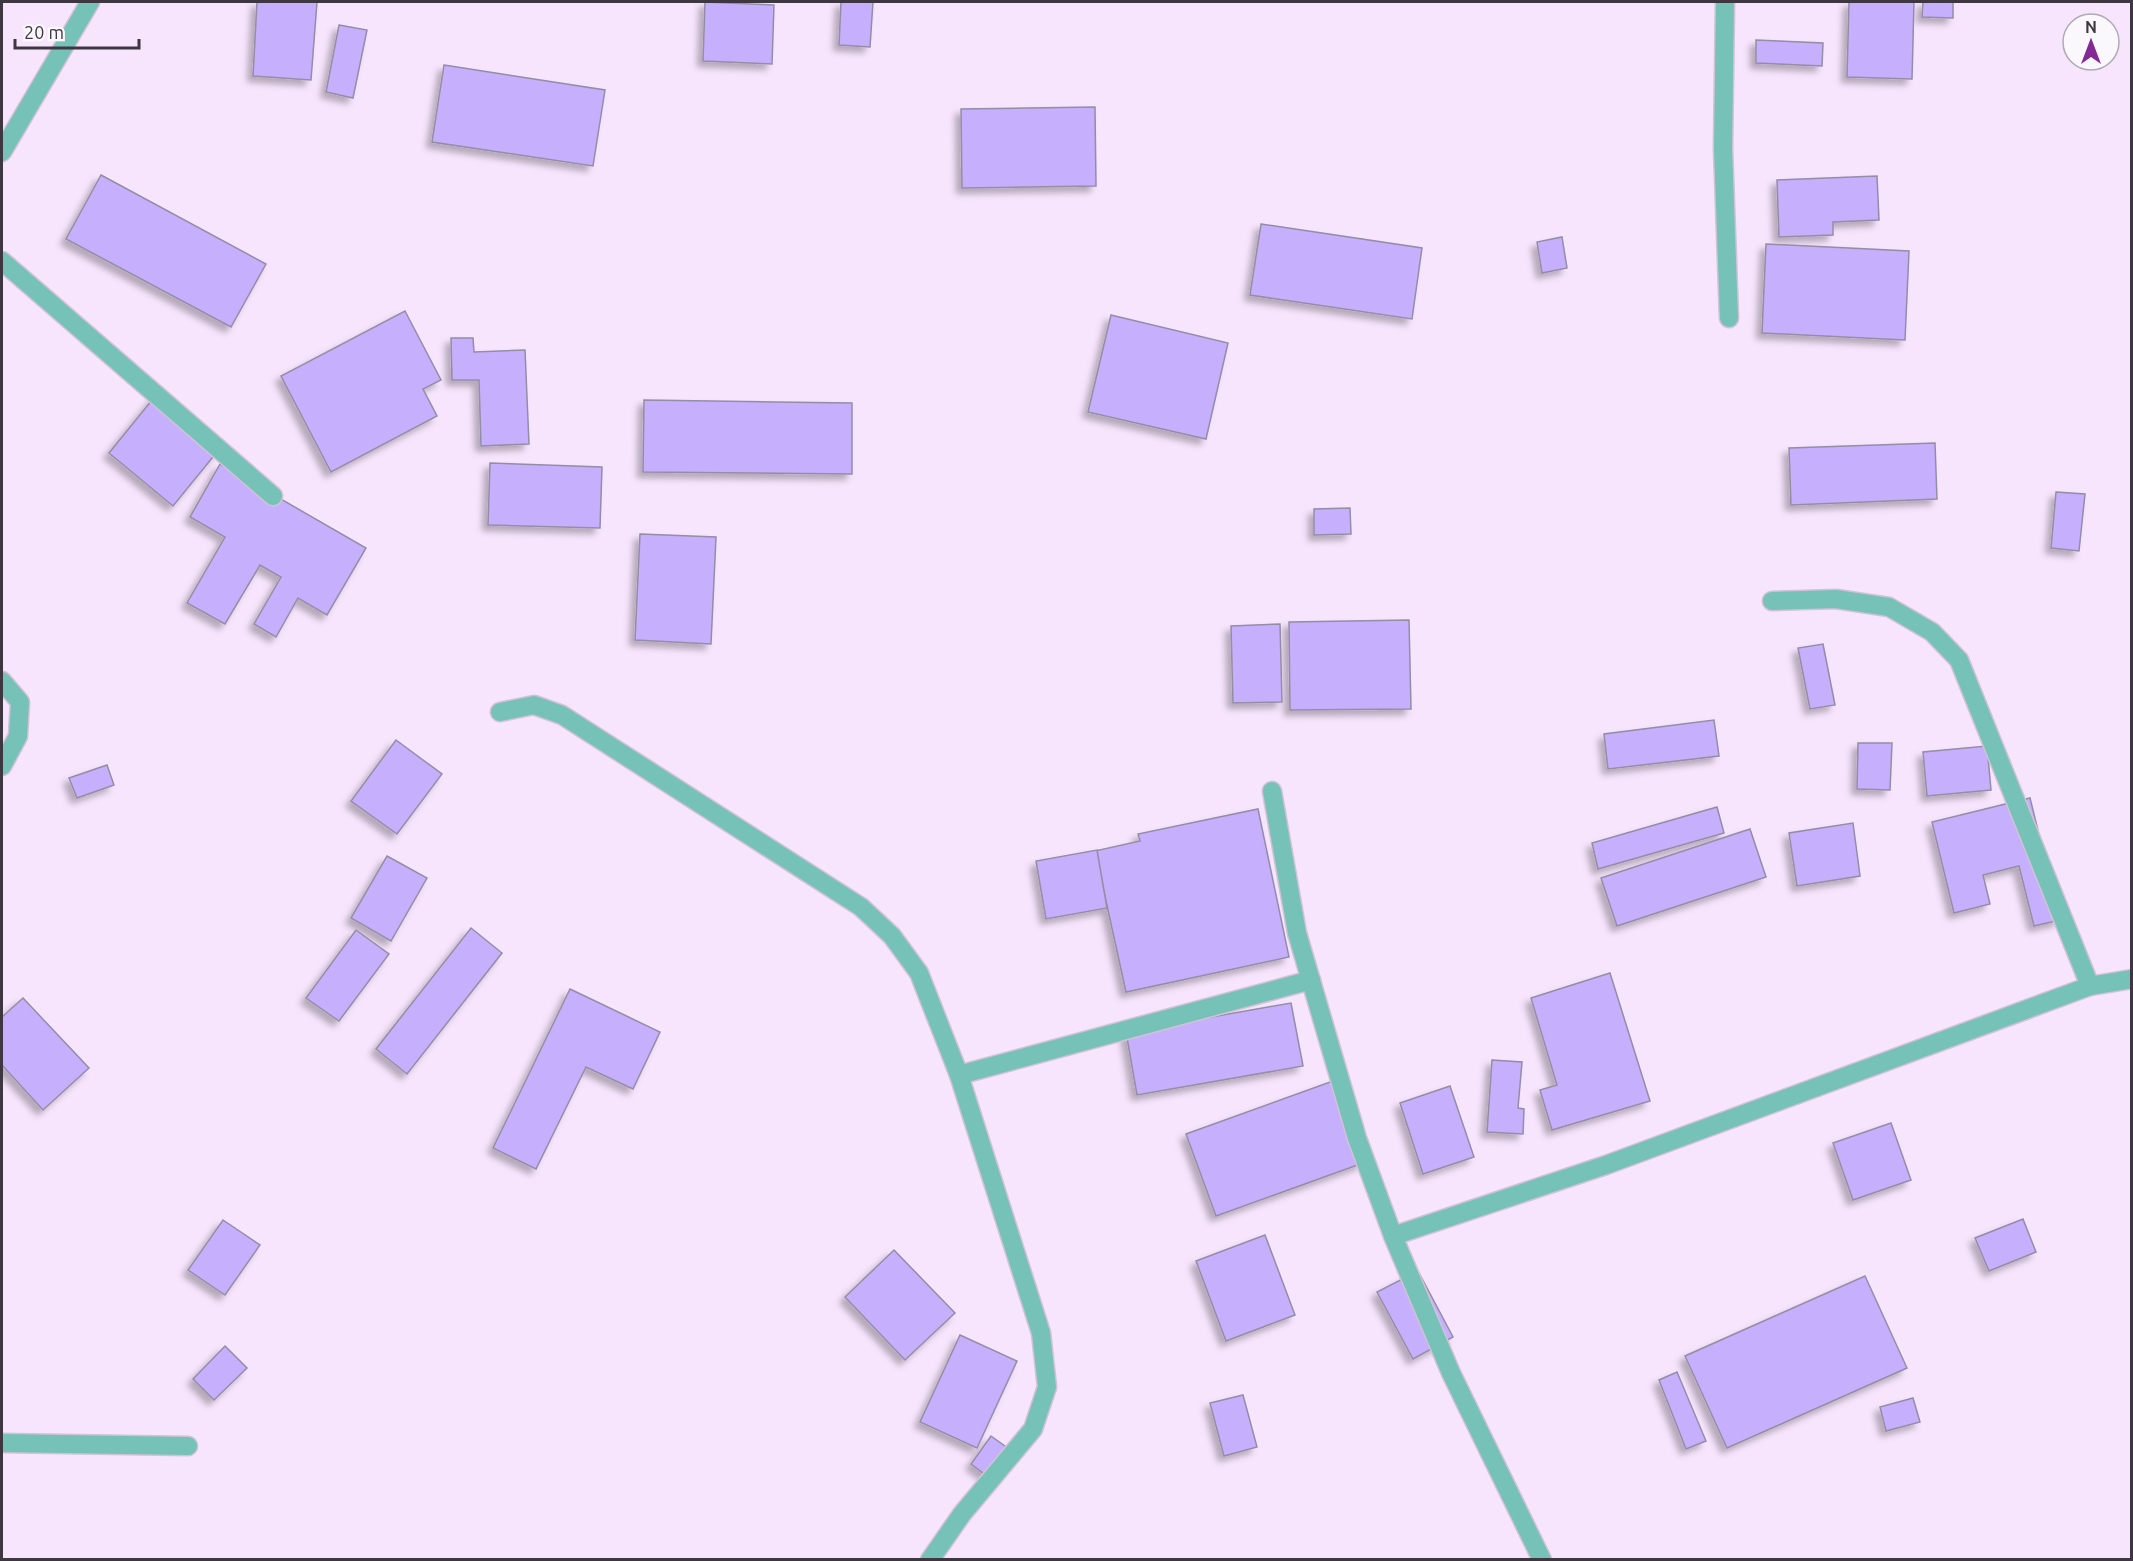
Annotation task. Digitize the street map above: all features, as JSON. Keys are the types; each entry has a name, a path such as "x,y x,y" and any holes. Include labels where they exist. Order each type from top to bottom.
{"street":[{"path":"2,152 90,2"},
{"path":"1725,2 1723,148 1730,318"},
{"path":"2,261 273,496"},
{"path":"1772,601 1836,600 1889,607 1932,632 1959,660 2090,986"},
{"path":"2,681 20,702 18,736 2,766"},
{"path":"500,712 534,705 562,715 861,907 892,936 920,973 959,1075 1041,1333 1047,1387 1033,1429 962,1514 930,1560"},
{"path":"1272,791 1297,933 1357,1138 1393,1236 1451,1373 1542,1560"},
{"path":"1393,1236 1606,1165 2090,986 2132,979"},
{"path":"959,1075 1311,980"},
{"path":"2,1443 188,1446"}],"building":[{"path":"257,2 317,2 311,80 253,76"},
{"path":"705,2 774,5 772,64 703,61"},
{"path":"841,2 873,2 870,47 839,45"},
{"path":"1849,2 1914,2 1912,79 1847,77"},
{"path":"1923,2 1953,2 1953,18 1922,17"},
{"path":"339,25 367,30 353,98 326,92"},
{"path":"1756,40 1823,43 1822,66 1756,63"},
{"path":"444,65 605,90 593,166 432,142"},
{"path":"1095,107 1096,186 962,188 961,109"},
{"path":"101,175 266,264 231,327 66,239"},
{"path":"1877,176 1879,220 1833,222 1833,235 1779,237 1777,180"},
{"path":"1261,224 1422,248 1412,319 1250,295"},
{"path":"1562,237 1567,268 1542,273 1537,242"},
{"path":"1766,244 1909,251 1905,340 1762,333"},
{"path":"405,311 441,380 423,389 437,416 331,472 281,376"},
{"path":"1111,315 1228,343 1206,439 1088,412"},
{"path":"451,338 473,338 474,352 525,350 529,444 481,446 479,380 452,380"},
{"path":"156,395 221,447 173,506 109,453"},
{"path":"644,400 852,403 852,474 643,472"},
{"path":"1935,443 1937,499 1791,505 1789,448"},
{"path":"490,463 602,467 600,528 488,525"},
{"path":"220,464 366,548 327,615 298,598 276,637 254,624 281,577 260,565 225,624 187,603 225,537 190,517"},
{"path":"2056,492 2085,494 2079,551 2051,548"},
{"path":"1350,508 1351,534 1314,535 1314,509"},
{"path":"640,534 716,537 711,644 635,640"},
{"path":"1409,620 1411,709 1290,710 1289,622"},
{"path":"1280,624 1282,702 1233,703 1231,626"},
{"path":"1823,644 1835,705 1810,709 1798,648"},
{"path":"1714,720 1719,756 1608,769 1604,734"},
{"path":"396,740 442,774 397,834 351,801"},
{"path":"1858,743 1892,743 1890,790 1857,789"},
{"path":"1987,746 1991,790 1927,796 1923,752"},
{"path":"107,765 114,785 77,798 69,778"},
{"path":"2030,798 2060,920 2034,926 2019,866 1983,875 1990,904 1954,913 1932,822"},
{"path":"1717,807 1724,833 1598,869 1592,843"},
{"path":"1258,809 1289,957 1126,992 1095,851 1140,841 1138,834"},
{"path":"1853,823 1860,876 1797,886 1789,833"},
{"path":"1750,829 1766,877 1617,926 1601,878"},
{"path":"1097,850 1107,908 1046,919 1036,861"},
{"path":"387,856 427,878 391,941 351,918"},
{"path":"471,928 502,953 407,1074 376,1049"},
{"path":"356,930 389,954 339,1021 306,998"},
{"path":"1610,973 1650,1101 1552,1130 1540,1090 1557,1085 1531,998"},
{"path":"570,989 660,1032 633,1089 586,1067 536,1169 493,1148"},
{"path":"23,998 89,1068 43,1110 2,1065 2,1017"},
{"path":"1291,1003 1303,1066 1137,1095 1126,1032"},
{"path":"1492,1060 1522,1062 1518,1108 1524,1109 1523,1134 1487,1132"},
{"path":"1333,1081 1363,1163 1216,1216 1186,1134"},
{"path":"1450,1086 1474,1157 1423,1174 1400,1103"},
{"path":"1891,1123 1911,1180 1853,1200 1833,1143"},
{"path":"2023,1219 2036,1252 1989,1271 1975,1238"},
{"path":"223,1220 260,1245 225,1295 188,1270"},
{"path":"1265,1235 1295,1315 1226,1341 1196,1261"},
{"path":"894,1250 955,1313 905,1360 845,1297"},
{"path":"1418,1271 1453,1337 1413,1359 1377,1292"},
{"path":"1865,1276 1907,1368 1727,1448 1685,1356"},
{"path":"960,1335 1017,1361 977,1448 920,1422"},
{"path":"225,1346 247,1368 214,1400 193,1379"},
{"path":"1677,1372 1706,1441 1686,1449 1659,1380"},
{"path":"1243,1395 1257,1447 1224,1456 1210,1403"},
{"path":"1913,1398 1920,1422 1886,1431 1880,1407"},
{"path":"991,1436 1016,1454 996,1483 971,1464"}]}
